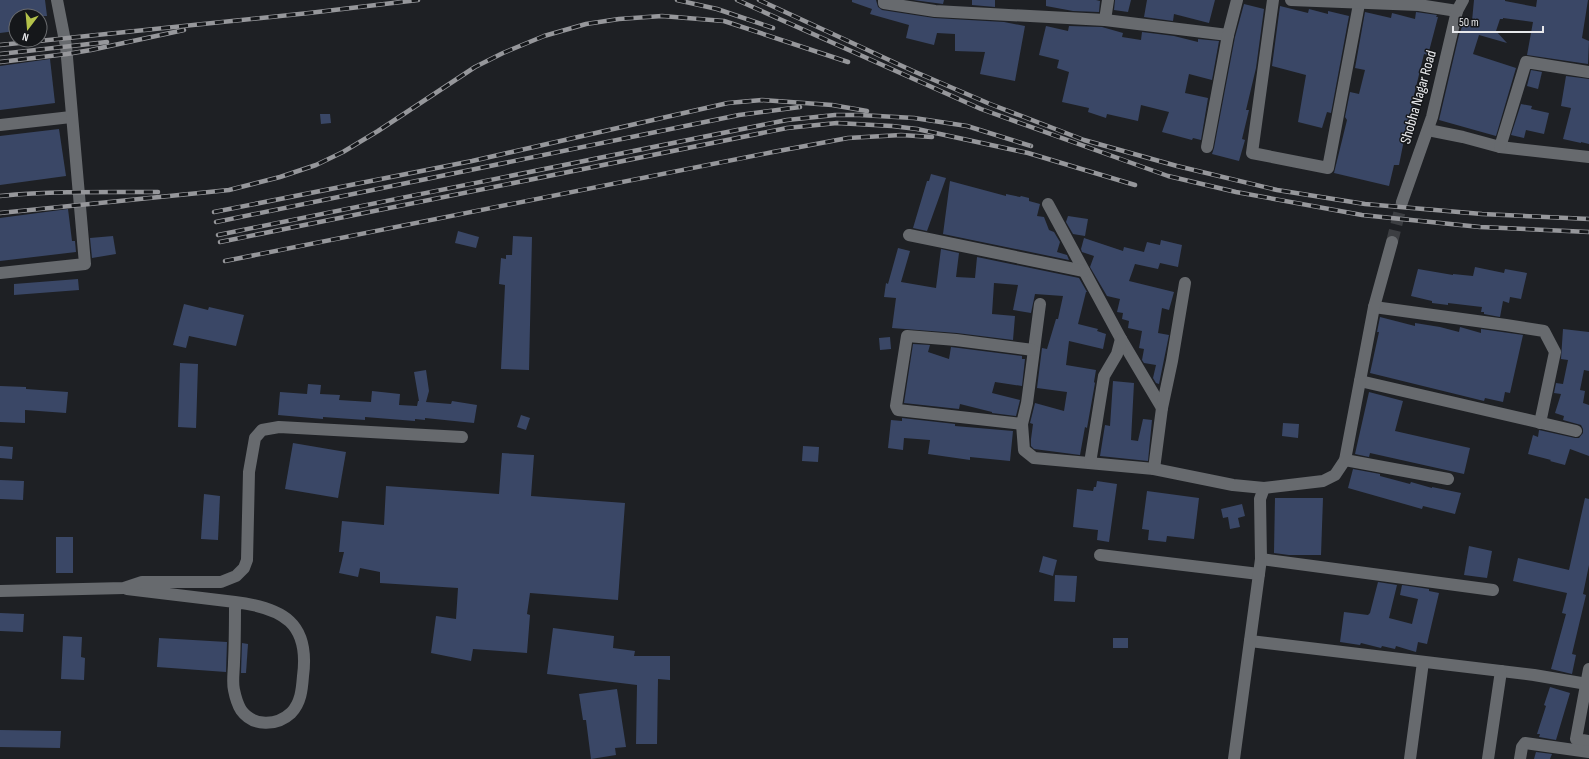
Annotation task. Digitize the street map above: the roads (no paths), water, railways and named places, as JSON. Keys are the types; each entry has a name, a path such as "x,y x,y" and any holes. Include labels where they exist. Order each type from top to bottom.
{"street":[{"path":"0,273 85,264 66,46 57,0"},
{"path":"884,0 884,3 936,11 1105,20 1228,35"},
{"path":"1105,20 1108,0"},
{"path":"1207,147 1236,0"},
{"path":"1273,0 1252,153 1328,168 1359,4"},
{"path":"1291,0 1359,4 1419,5 1457,11"},
{"name":"Shobha Nagar Road","path":"1402,202 1432,117 1457,11 1463,0"},
{"path":"1500,147 1526,62 1589,72"},
{"path":"0,125 72,117"},
{"path":"1428,130 1463,137 1500,147 1589,157"},
{"path":"1048,204 1121,339 1162,408"},
{"path":"909,235 1084,271"},
{"path":"1040,304 1027,403 1022,424 1024,450 1034,458 1154,469 1234,485 1264,488 1323,481 1335,475 1345,460 1374,307 1392,242"},
{"path":"1154,469 1162,408 1172,361 1185,283"},
{"path":"1374,307 1544,331 1555,352 1540,422"},
{"path":"1022,424 898,410 896,406 903,356 907,336 956,340 1033,350"},
{"path":"1090,463 1104,376 1117,354 1121,339"},
{"path":"1360,381 1576,431"},
{"path":"124,588 142,582 221,582 236,576 244,568 247,560 249,472 255,438 262,430 279,427 462,437"},
{"path":"1345,460 1448,479"},
{"path":"1234,759 1261,559 1260,499 1264,488"},
{"path":"1100,555 1259,574"},
{"path":"1261,559 1493,590"},
{"path":"0,591 124,588 236,602 270,609 288,618 297,629 304,646 304,672 301,698 292,712 280,721 266,724 250,719 241,709 233,689 236,602"},
{"path":"1250,641 1534,675 1587,684"},
{"path":"1410,759 1423,662"},
{"path":"1575,744 1589,669"},
{"path":"1488,759 1501,672"},
{"path":"1520,759 1522,747 1525,743 1575,744 1589,741"},
{"path":"1575,744 1589,752"}],"tunnel":[{"path":"1392,242 1402,202"}],"railway":[{"path":"0,45 309,13 418,0"},
{"path":"677,0 717,9 773,28"},
{"path":"737,0 981,109 1168,176 1236,192 1362,215 1480,227 1589,232"},
{"path":"759,0 913,71 990,104 1084,140 1177,166 1277,190 1365,204 1482,214 1589,219"},
{"path":"0,213 229,190 280,177 316,165 343,152 378,131 475,67 503,53 544,36 586,24 619,19 662,16 724,21 848,62"},
{"path":"0,62 91,50 184,30"},
{"path":"0,54 107,42"},
{"path":"214,212 472,161 728,103 762,100 832,105 867,111"},
{"path":"216,222 739,115 800,107"},
{"path":"218,235 787,120 835,115 914,118 967,126 1031,146"},
{"path":"220,242 787,128 837,123 917,129 1028,153 1135,185"},
{"path":"225,261 848,138 901,135 932,137"},
{"path":"0,196 59,193 158,192"}]}
